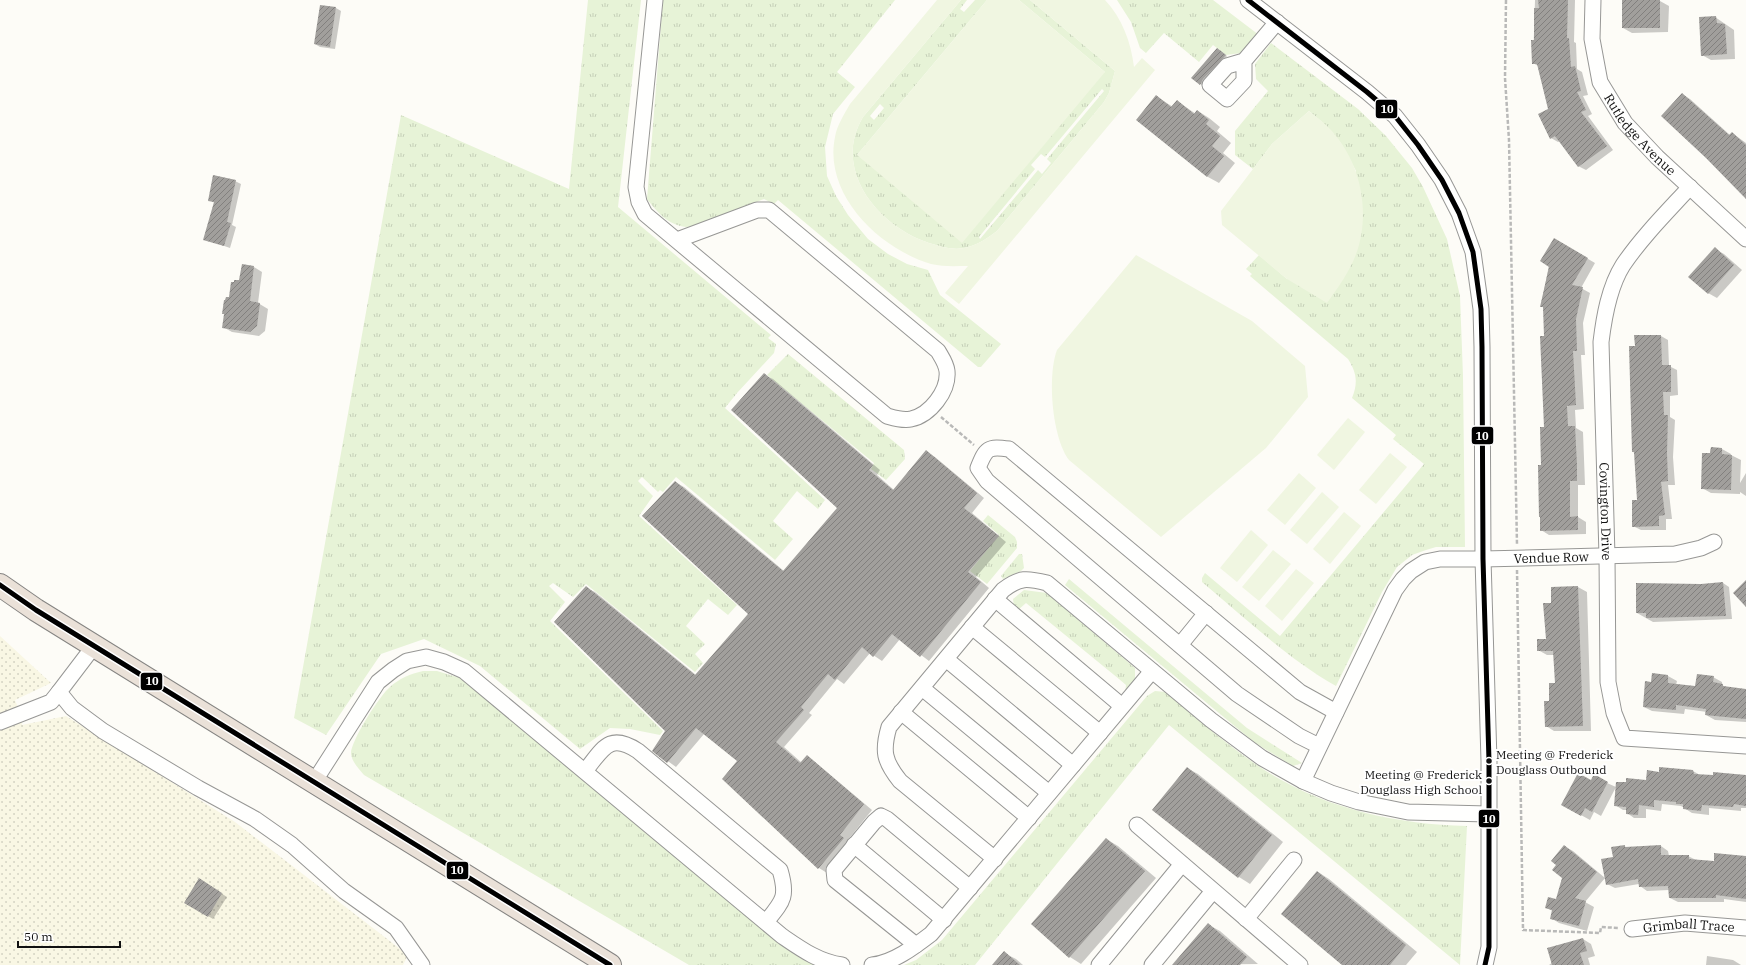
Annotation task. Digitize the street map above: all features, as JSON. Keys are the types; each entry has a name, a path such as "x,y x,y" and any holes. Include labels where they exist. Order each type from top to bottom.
{"highway":[{"path":"0,585 94,646 610,965"}],"street":[{"path":"655,0 636,187 639,202 645,214 887,416 896,419 909,420 922,416 930,409 941,394 947,379 945,362 938,351 769,210 757,210 677,240"},
{"path":"1248,0 1367,92 1394,116 1418,145 1442,180 1459,213 1473,252 1481,309 1483,560 1489,761 1489,947 1485,965"},
{"name":"Rutledge Avenue","path":"1593,0 1592,39 1600,82 1625,123 1657,157 1746,239"},
{"path":"1244,62 1277,22"},
{"name":"Covington Drive","path":"1690,187 1623,266 1613,287 1603,326 1601,342 1607,556 1608,682 1614,713 1624,738 1746,746"},
{"path":"1319,746 1299,736 1237,694 987,481 978,468 984,452 993,447 1009,448 1300,692 1336,712"},
{"name":"Vendue Row","path":"1303,781 1395,590 1403,579 1425,562 1440,559 1483,560 1675,554 1701,548 1714,542"},
{"path":"995,859 900,781 890,768 885,752 886,738 889,727 1003,590 1015,581 1032,579 1047,583 1211,720 1262,758 1303,781 1331,793 1359,802 1408,812 1488,814"},
{"path":"995,599 1122,706"},
{"path":"1180,645 1206,613"},
{"path":"972,627 1100,733"},
{"path":"0,722 52,702 94,646"},
{"path":"314,782 378,682 407,662 426,657 444,662 464,671 584,772 766,922 806,953 832,964 842,965"},
{"path":"946,659 1073,765"},
{"path":"872,965 883,964 916,945 931,934 1152,671"},
{"path":"922,688 1049,793"},
{"path":"59,692 72,708 104,732 198,788 255,818 292,845 344,891 396,928 422,965"},
{"path":"901,712 1029,818"},
{"path":"584,772 604,748 615,742 626,743 638,751 780,870 785,887 781,903 766,922"},
{"path":"916,945 835,880 834,870 874,822 881,816 970,888"},
{"path":"1137,825 1300,965"},
{"path":"854,845 944,920"},
{"path":"1246,919 1294,860"},
{"path":"1099,965 1182,864"},
{"path":"1152,965 1214,891"},
{"name":"Grimball Trace","path":"1632,929 1685,923 1746,928"}],"path":[{"path":"1506,0 1505,78 1509,140 1517,550"},
{"path":"930,409 984,452"},
{"path":"1517,569 1523,930 1600,933 1601,927 1632,929"}],"shaded area":[{"path":"0,636 51,683 15,700 21,715 22,725 66,716 235,822 408,955 403,965 0,965"}],"green space":[{"path":"588,0 641,0 618,207 771,335 768,338 776,344 774,353 725,408 825,500 818,509 797,491 773,521 793,539 775,560 676,477 663,492 660,490 658,492 642,477 638,481 653,496 639,516 737,605 728,615 708,599 686,626 705,644 695,654 703,663 695,672 586,584 573,597 553,583 549,586 565,602 550,621 663,731 660,735 630,729 610,728 580,749 480,666 424,639 381,654 326,735 294,718 401,115 569,189"},
{"path":"663,0 895,0 837,72 855,87 833,114 825,147 827,176 836,196 848,215 868,239 888,254 907,264 928,270 940,295 1001,344 981,367 978,367 778,200 774,204 764,199 711,220 686,227 668,221 655,209 647,199"},
{"path":"937,0 961,0 863,117 855,137 853,157 857,176 865,194 878,210 893,224 910,235 929,243 958,249 972,246 997,231 1104,102 1109,93 1115,71 1030,0 1105,0 1111,7 1125,31 1131,49 1134,67 1142,58 1155,70 959,304 945,293 968,266 945,266 931,264 912,257 875,233 859,217 847,199 838,179 834,158 837,128 850,104"},
{"path":"961,0 967,0 960,9 964,12 975,0 987,0 857,155 1105,72 1019,0 1030,0 1115,71 1109,93 1104,102 997,231 972,246 963,248 953,249 944,247 929,243 910,235 893,224 878,210 865,194 857,176 853,157 855,137 863,117","holes":["1102,89 1104,91 1047,159 1051,163 1042,174 1038,170 980,239 979,237 1035,169 1031,165 1041,154 1045,157","880,104 884,108 874,120 870,116"]},
{"path":"987,0 1019,0 1105,72 962,243 857,155"},
{"path":"1117,0 1213,0 1259,35 1241,53 1226,55 1213,45 1199,62 1164,33 1146,53 1140,48 1131,22"},
{"path":"1271,43 1358,109 1386,136 1412,168 1423,187 1447,239 1460,296 1463,376 1465,547 1436,547 1412,555 1397,567 1382,592 1336,686 1300,663 1283,650 1202,582 1202,578 1205,573 1280,636 1424,464 1393,439 1396,435 1352,398 1356,378 1348,359 1250,276 1252,274 1246,269 1259,255 1287,279 1356,171 1337,138 1309,111 1272,144 1253,169 1235,155 1235,131 1268,91 1256,79 1255,64"},
{"path":"1309,111 1327,126 1347,151 1359,181 1362,197 1362,229 1359,245 1346,276 1327,303 1287,279 1222,225 1221,211 1272,144"},
{"path":"1136,255 1252,321 1305,366 1308,397 1266,448 1161,537 1069,460 1063,450 1059,437 1053,406 1052,375 1057,350"},
{"path":"788,354 904,450 905,459 886,480 871,469 874,463 767,375"},
{"path":"1348,418 1365,432 1334,470 1317,455"},
{"path":"1390,453 1407,467 1376,504 1359,490"},
{"path":"1299,473 1316,488 1285,525 1267,510"},
{"path":"1322,492 1339,507 1307,544 1290,530"},
{"path":"1344,512 1361,526 1330,564 1313,549"},
{"path":"988,515 1015,537 1017,548 987,584 970,571 999,535 983,521"},
{"path":"1251,530 1268,545 1237,582 1220,568"},
{"path":"1273,550 1291,564 1259,601 1242,587"},
{"path":"1019,554 1022,554 1024,568 1021,571 1003,579 1001,576"},
{"path":"1296,569 1314,583 1282,621 1265,606"},
{"path":"1069,579 1247,728 1302,763 1293,766 1255,743 1065,585"},
{"path":"1024,590 1047,593 1135,668 1135,682 1125,693 1126,685 1026,603 1017,611 1014,607 1013,599"},
{"path":"423,671 437,671 460,678 784,947 803,960 816,965 689,965 364,775 354,763 351,754 355,740 366,719 390,687 405,677"},
{"path":"1155,691 1166,692 1209,729 1254,763 1303,791 1329,802 1383,817 1439,825 1467,826 1460,965 1169,725 975,965 904,965 916,960 942,940 1147,696"}],"building":[{"path":"1538,0 1568,0 1567,38 1569,38 1571,67 1575,66 1581,91 1577,92 1586,110 1581,112 1607,146 1578,167 1555,136 1550,139 1538,114 1548,109 1537,64 1532,64 1531,40 1534,40 1534,8 1539,8"},
{"path":"1622,0 1660,0 1660,28 1622,28"},
{"path":"320,5 336,7 330,47 314,44"},
{"path":"1716,16 1717,23 1725,24 1727,54 1701,56 1699,17"},
{"path":"1217,48 1226,55 1203,79 1200,85 1191,78"},
{"path":"1682,93 1729,135 1732,132 1746,145 1746,199 1706,158 1661,116"},
{"path":"1156,95 1171,107 1177,100 1194,114 1197,110 1209,120 1206,124 1220,136 1212,146 1224,156 1207,177 1136,120"},
{"path":"213,175 236,180 227,222 231,223 224,246 203,240 214,202 208,201"},
{"path":"1554,238 1588,258 1572,285 1583,287 1576,319 1577,351 1573,351 1576,405 1567,406 1568,426 1575,426 1577,465 1577,481 1570,481 1570,517 1578,516 1578,530 1540,531 1538,465 1541,465 1540,427 1544,427 1540,336 1544,336 1543,307 1540,307 1549,267 1540,261"},
{"path":"1715,247 1734,265 1708,294 1688,277"},
{"path":"242,264 254,266 250,301 260,303 257,326 250,332 222,328 224,300 226,297 229,297 231,282 234,282 234,280 239,280"},
{"path":"1634,335 1661,335 1662,365 1671,365 1671,392 1663,392 1664,415 1668,415 1668,481 1661,482 1665,515 1659,516 1659,526 1632,527 1632,500 1637,500 1634,452 1632,452 1629,346 1635,346"},
{"path":"764,373 873,465 869,470 893,490 926,450 977,493 964,508 999,536 968,572 981,582 920,657 892,634 873,657 862,647 835,680 828,674 801,707 804,710 776,742 800,763 807,755 864,804 840,835 844,838 818,869 722,779 737,761 696,728 667,763 652,751 665,731 554,622 586,586 695,675 748,614 642,516 675,481 783,571 837,508 731,410"},
{"path":"1711,447 1722,448 1722,454 1732,455 1731,490 1701,489 1702,453 1710,453"},
{"path":"1746,580 1746,607 1733,593"},
{"path":"1723,582 1726,616 1646,618 1646,613 1636,613 1636,583 1701,584"},
{"path":"1578,586 1583,726 1545,727 1544,701 1549,701 1549,683 1555,683 1553,651 1537,651 1537,639 1546,639 1543,603 1551,603 1551,587"},
{"path":"1652,673 1668,675 1668,683 1695,686 1697,674 1714,676 1713,682 1723,684 1723,686 1746,689 1746,719 1705,715 1706,709 1676,705 1676,710 1643,707 1645,681 1651,682"},
{"path":"1187,767 1272,835 1238,878 1152,810"},
{"path":"1659,767 1693,770 1694,774 1713,775 1713,772 1746,775 1746,806 1734,804 1733,807 1702,805 1701,811 1683,809 1683,804 1676,804 1676,802 1654,800 1654,807 1639,805 1638,815 1626,814 1626,807 1614,806 1616,782 1626,782 1626,778 1646,780 1647,770 1659,772"},
{"path":"1578,773 1591,780 1594,774 1608,782 1592,812 1585,808 1581,816 1561,805"},
{"path":"1106,838 1145,871 1069,958 1031,924"},
{"path":"1564,845 1597,872 1575,898 1586,901 1579,926 1550,919 1552,910 1545,908 1548,897 1556,899 1562,878 1552,870 1556,865 1551,861"},
{"path":"1625,845 1625,847 1661,845 1661,855 1689,855 1689,859 1714,861 1714,853 1746,856 1746,899 1716,895 1716,898 1669,898 1668,886 1639,887 1638,879 1606,885 1601,859 1613,857 1611,847"},
{"path":"1317,871 1406,945 1390,965 1342,965 1281,914"},
{"path":"199,878 222,893 208,917 184,903"},
{"path":"1208,923 1247,957 1240,965 1172,965"},
{"path":"1583,938 1587,951 1580,953 1584,965 1552,965 1547,948"},
{"path":"1004,951 1020,965 992,965"}],"transit line":[{"name":"10","path":"1248,0 1367,92 1395,116 1418,145 1442,180 1459,213 1473,252 1481,309 1483,559 1489,761 1489,947 1485,965"},
{"name":"10","path":"0,585 36,610 610,965"}],"place":[{"name":"Meeting @ Frederick Douglass Outbound","path":"1489,761"},
{"name":"Meeting @ Frederick Douglass High School","path":"1489,781"}]}
